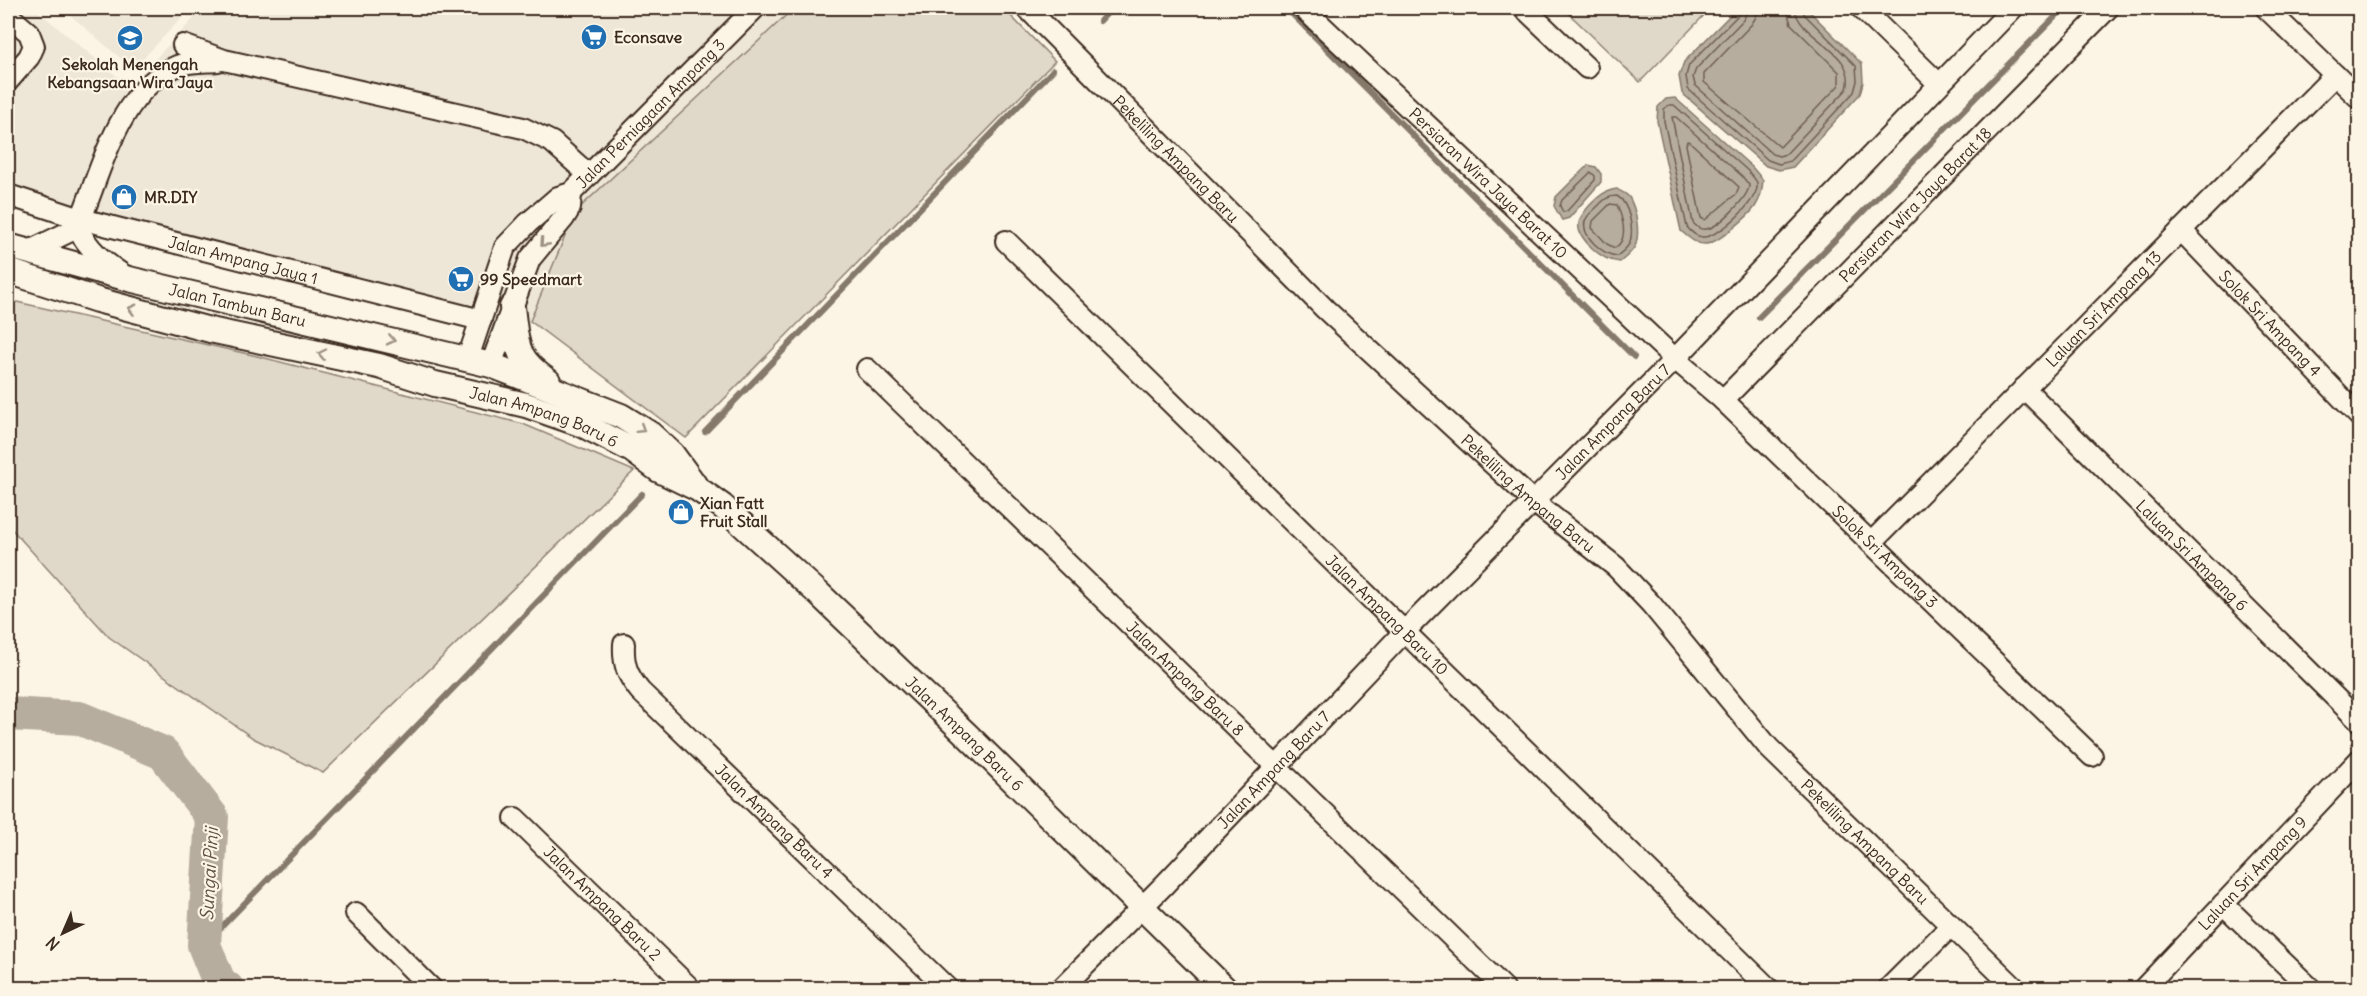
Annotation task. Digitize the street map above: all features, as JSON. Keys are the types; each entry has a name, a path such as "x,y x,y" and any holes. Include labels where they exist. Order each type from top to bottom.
{"main road":[{"name":"Jalan Tambun Baru","path":"17,249 129,279 479,365"},
{"name":"Jalan Tambun Baru","path":"8,271 97,300 210,330 379,366"},
{"path":"512,307 518,350 526,363 535,372 570,395"},
{"path":"379,366 479,365 497,386 533,396 603,424 632,450"},
{"name":"Jalan Ampang Baru 6","path":"479,365 570,395 621,416 650,434 672,454 698,489"},
{"name":"Jalan Ampang Baru 6","path":"379,366 435,384 526,405 583,425 632,450 659,470 698,489 722,506 968,735 1224,988"}],"street":[{"name":"Jalan Perniagaan Ampang 3","path":"479,365 481,320 505,247 528,223 558,198 571,193 755,8"},
{"name":"Pekeliling Ampang Baru","path":"1027,8 1325,309 1534,502 1616,567 1651,604 1769,748 2015,988"},
{"name":"Persiaran Wira Jaya Barat 10","path":"1303,8 1675,359"},
{"path":"1524,8 1587,68"},
{"path":"1861,8 1940,84"},
{"name":"Jalan Ampang Baru 7","path":"1062,988 1143,908 1404,632 1675,359 2013,8"},
{"name":"Persiaran Wira Jaya Barat 18","path":"1723,399 2108,8"},
{"path":"2266,8 2360,99"},
{"path":"8,15 28,33 34,46 29,57 8,81"},
{"path":"183,45 224,60 523,128 552,142 589,175"},
{"path":"129,279 87,246 79,223 109,147 139,93 178,65 224,60"},
{"name":"Laluan Sri Ampang 13","path":"1872,543 2335,75"},
{"name":"Jalan Perniagaan Ampang 3","path":"479,365 512,307 530,259 570,208 571,193"},
{"name":"Jalan Ampang Jaya 1","path":"8,195 79,223 481,320"},
{"path":"17,249 79,223"},
{"name":"Solok Sri Ampang 4","path":"2181,230 2360,417"},
{"name":"Jalan Ampang Baru 10","path":"1006,241 1768,988"},
{"name":"Solok Sri Ampang 3","path":"1675,359 1723,399 2092,756"},
{"name":"Jalan Ampang Baru 8","path":"867,369 1504,988"},
{"name":"Laluan Sri Ampang 6","path":"2024,388 2360,722"},
{"name":"Jalan Ampang Baru 4","path":"624,644 623,660 629,678 640,691 946,988"},
{"name":"Laluan Sri Ampang 9","path":"2144,988 2360,759"},
{"name":"Jalan Ampang Baru 2","path":"515,818 690,988"},
{"path":"2223,904 2310,988"},
{"path":"356,913 431,988"},
{"path":"1889,988 1950,927"}],"shaded area":[{"path":"8,8 34,8 129,86 204,8 794,8 575,212 523,338 8,192"},
{"name":"Sekolah Menengah Kebangsaan Wira Jaya","path":"62,8 191,8 133,69"},
{"path":"794,8 1003,8 1055,61 686,438 530,321 575,212"},
{"path":"1563,8 1711,8 1640,82"},
{"path":"8,300 257,356 523,424 634,471 323,773 253,738 109,637 8,525"}],"water":[{"path":"1737,8 1806,8 1862,64 1863,82 1860,94 1793,167 1779,170 1766,166 1682,93 1679,76 1684,62"},
{"path":"1675,98 1752,167 1763,180 1757,204 1740,223 1711,243 1696,242 1681,231 1657,121 1658,107 1666,99"},
{"path":"1588,165 1596,167 1601,174 1601,182 1569,218 1562,220 1554,206 1556,197"},
{"path":"1617,189 1629,197 1637,220 1635,247 1620,262 1601,256 1595,251 1582,237 1579,227 1581,217 1593,202 1605,193"}],"waterway":[{"path":"1100,21 1112,8"},
{"path":"1286,8 1634,357"},
{"path":"1759,317 2064,8"},
{"path":"705,432 1053,70"},
{"path":"204,945 642,494"},
{"name":"Sungai Pinji","path":"8,714 79,718 163,753 212,817 204,945 219,982 227,988"}],"place":[{"name":"Econsave","path":"594,37"},
{"name":"Sekolah Menengah Kebangsaan Wira Jaya","path":"130,38"},
{"name":"MR.DIY","path":"124,197"},
{"name":"99 Speedmart","path":"461,279"},
{"name":"Xian Fatt Fruit Stall","path":"681,512"}]}
